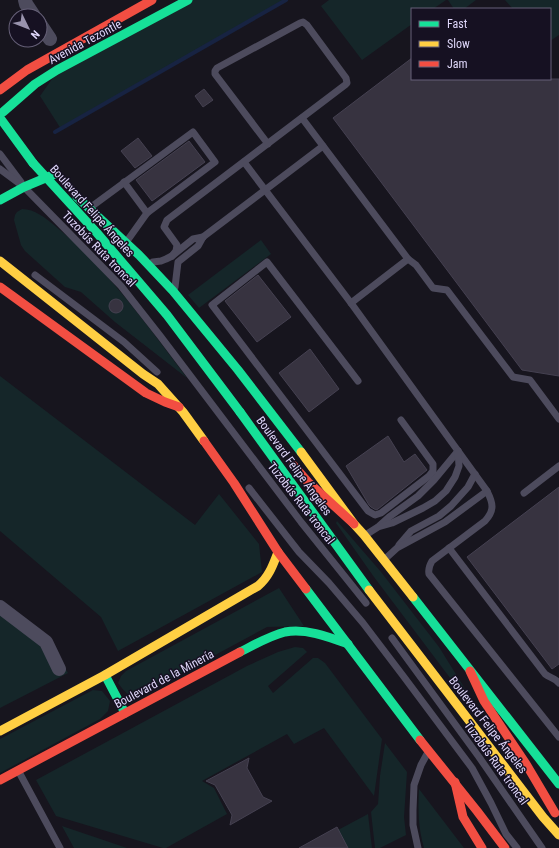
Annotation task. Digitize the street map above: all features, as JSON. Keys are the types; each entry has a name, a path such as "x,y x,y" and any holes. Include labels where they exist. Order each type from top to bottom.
{"main road":[{"name":"Avenida Tezontle","path":"0,90 27,70 152,0"},
{"name":"Avenida Tezontle","path":"1,113 35,84 56,70 188,0"},
{"path":"1,113 31,145"},
{"name":"Boulevard Felipe Ángeles","path":"1,113 33,163 97,233 166,315 240,412 375,598 559,835"},
{"path":"0,200 24,187 55,174"},
{"name":"Boulevard Felipe Ángeles","path":"69,189 88,209 147,262 223,350 354,524 470,671"},
{"path":"0,261 142,374 158,384 180,407 234,483 278,552 429,751 489,825 505,848"},
{"path":"0,288 146,393 180,407"},
{"path":"240,412 272,441"},
{"path":"287,459 308,482 354,524"},
{"path":"0,731 105,675 264,582 270,574 278,552"},
{"name":"Boulevard de la Minería","path":"0,780 261,641 289,632 312,633 348,644"},
{"path":"470,671 559,784"},
{"path":"470,671 484,701 526,764 559,819"},
{"path":"105,675 125,713"},
{"path":"455,782 463,817 482,848"}],"street":[{"path":"0,606 46,642 59,669"}],"lane":[{"path":"172,256 176,251 177,245 164,227 167,220 268,144 347,83 346,78 307,24 303,22 217,68 215,72 268,144"},
{"path":"302,118 408,259 416,265 433,288 447,290 513,377 530,380 559,419"},
{"path":"88,209 193,132 215,162 147,213 125,242"},
{"path":"176,295 175,285 178,262 198,246 203,237 323,146"},
{"name":"Tuzobús Ruta troncal","path":"0,154 24,187 121,286 161,336 301,522 370,609"},
{"path":"244,162 351,303 487,491 492,502 492,510 489,516 485,521 432,562 429,566 429,574 559,737"},
{"name":"Tuzobús Ruta troncal","path":"0,169 24,187"},
{"path":"124,182 147,213"},
{"path":"147,262 161,261 172,256 193,239 203,237"},
{"path":"351,303 408,259"},
{"path":"358,381 267,262 212,305 368,511 375,515 381,513 429,476 433,470 433,464 401,420"},
{"path":"31,272 124,342 161,375"},
{"path":"378,527 392,523 435,501 446,490 455,477 459,466 458,451"},
{"path":"364,535 378,527 418,496 434,480 458,451"},
{"path":"524,493 559,466"},
{"path":"383,560 397,548 411,531 438,516 451,506 468,487 475,474"},
{"name":"Tuzobús Ruta troncal","path":"243,480 298,552 329,583 363,623 472,768 506,834 517,848"},
{"path":"397,548 445,522 487,491"},
{"path":"449,548 545,674 554,678 559,683"},
{"name":"Tuzobús Ruta troncal","path":"389,634 542,848"},
{"path":"418,848 413,825 414,785 421,765 429,751"},
{"path":"18,770 60,848"}],"shaded area":[{"path":"192,0 286,0 61,129 40,96 57,72"},
{"path":"329,0 446,0 434,8 411,8 411,25 362,60 321,6"},
{"path":"448,0 476,0 465,8 453,8"},
{"path":"505,0 559,0 559,35 551,40 551,8 512,8"},
{"path":"22,209 35,212 43,217 54,225 91,259 125,297 187,378 115,322 81,292 65,287 25,251 21,245 14,220 17,212"},
{"path":"261,240 271,254 199,308 188,295"},
{"path":"0,376 195,525 219,494 259,544 262,572 118,651 101,617 0,531"},
{"path":"337,521 381,572 439,647 480,713 478,715 374,577 336,523"},
{"path":"279,588 304,626 267,627 141,695 127,694 118,683 121,676 126,671"},
{"path":"0,603 48,639 68,673 0,708"},
{"path":"295,647 303,648 307,652 268,686 273,693 313,658 318,658 325,663 382,739 374,796 324,728 294,744 287,734 202,781 214,788 227,814 166,848 56,816 36,780 247,666 278,652"},
{"path":"93,690 102,691 110,701 108,711 100,719 0,773 0,739"},
{"path":"385,743 407,772 404,817 406,835 380,848 375,848 371,812 378,804 380,776"},
{"path":"419,789 464,848 424,848 419,819"},
{"path":"368,814 372,848 348,848 338,830"},
{"path":"62,826 127,848 74,848"}],"building":[{"path":"411,59 411,80 559,79 559,376 522,370 333,118"},
{"path":"204,89 213,100 203,107 195,96"},
{"path":"138,138 152,156 135,168 121,151"},
{"path":"189,141 205,162 152,201 136,180"},
{"path":"258,275 291,317 257,342 225,301"},
{"path":"113,299 119,299 123,303 123,309 119,313 113,313 109,309 109,303"},
{"path":"310,349 339,389 309,412 279,373"},
{"path":"388,436 404,462 415,454 427,470 376,510 369,505 346,466"},
{"path":"559,487 559,664 552,669 467,557"},
{"path":"249,758 247,768 263,797 272,801 230,825 232,815 215,785 206,781"},
{"path":"337,827 348,848 299,848"}],"waterway":[{"path":"55,132 286,0"}],"traffic: fast":[{"path":"3,112 35,84 57,70 188,0"},
{"path":"0,118 33,163"},
{"path":"33,163 97,233 167,315 240,412"},
{"path":"0,200 24,187 55,174"},
{"path":"77,197 139,255 173,291 238,370 301,452"},
{"path":"240,412 369,590"},
{"path":"306,589 420,740"},
{"path":"413,597 559,784"},
{"path":"240,652 273,636 293,631 309,632 348,644"},
{"path":"105,675 125,713"}],"traffic: slow":[{"path":"0,261 143,374 158,384 183,412 204,441"},
{"path":"301,452 354,524 413,597"},
{"path":"0,731 105,675 258,586 268,575 278,552"},
{"path":"369,590 543,817 559,835"}],"traffic: jam":[{"path":"0,90 27,70 152,0"},
{"path":"0,287 146,393 179,407"},
{"path":"204,441 234,483 278,552 306,589"},
{"path":"293,465 308,482 354,524"},
{"path":"0,780 240,652"},
{"path":"470,671 484,701 526,764 555,813"},
{"path":"420,740 505,848"},
{"path":"455,782 463,817 482,848"}]}
